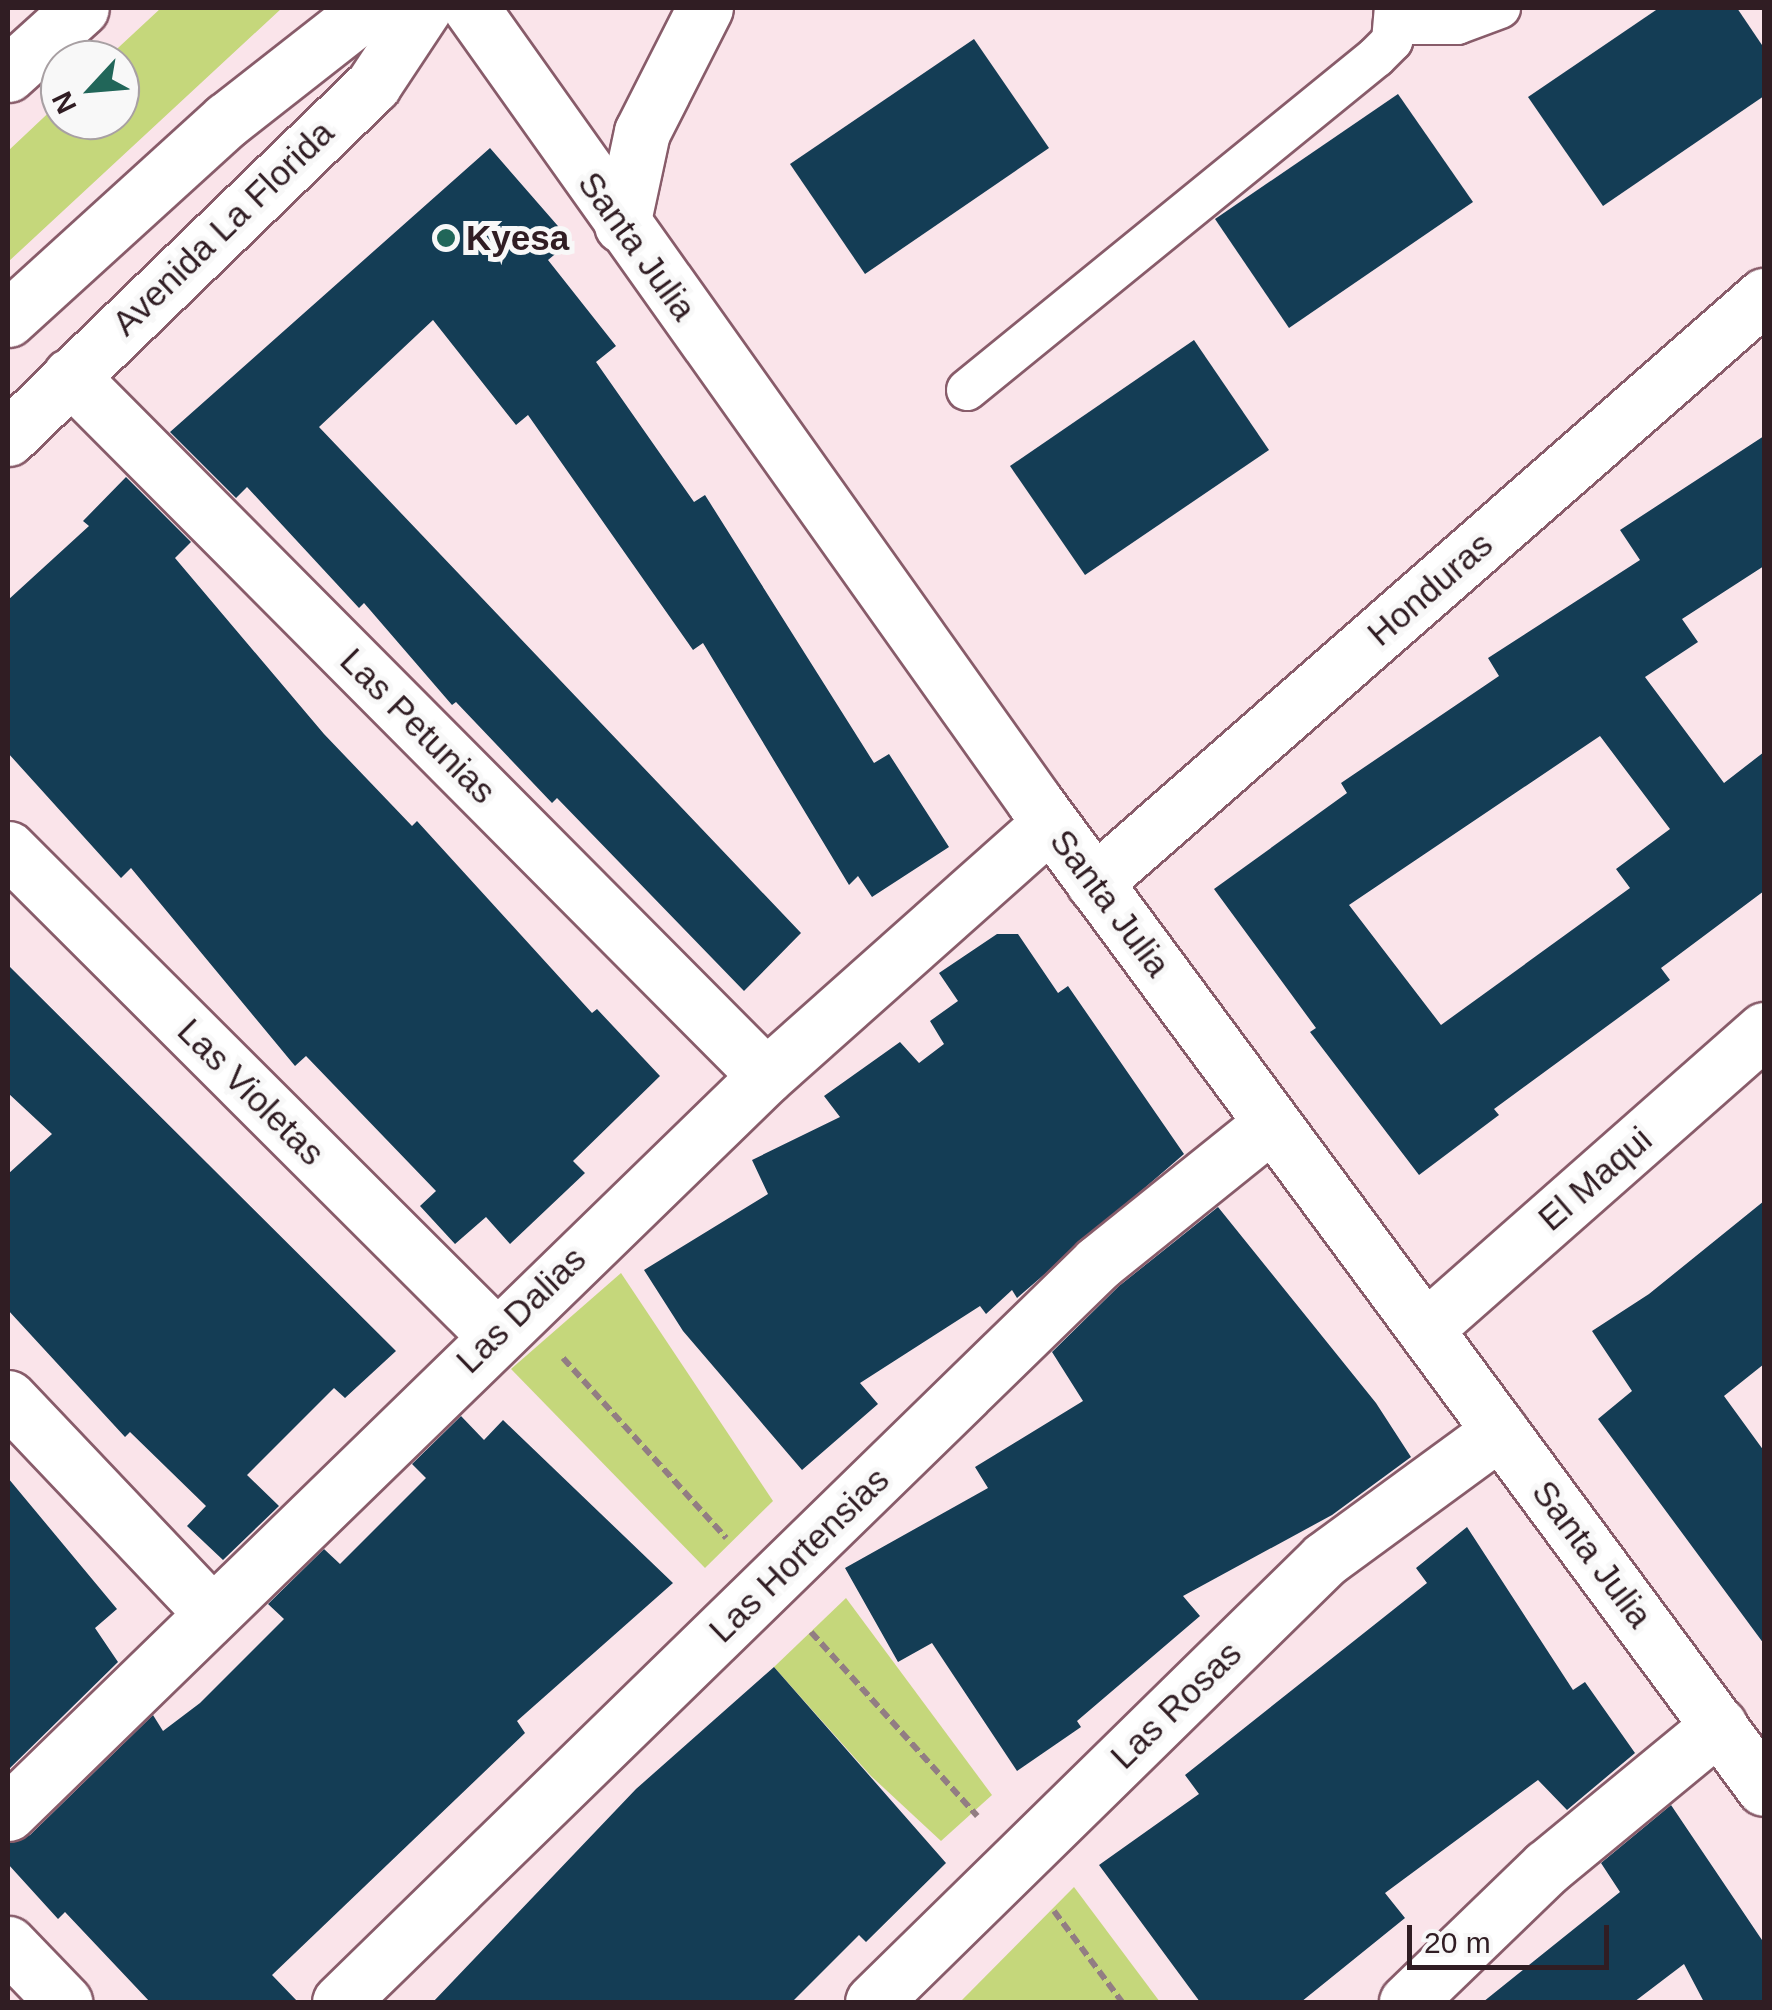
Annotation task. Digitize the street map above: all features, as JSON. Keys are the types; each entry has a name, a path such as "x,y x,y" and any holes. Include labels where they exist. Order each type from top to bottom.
{"street":[{"path":"8,74 80,8"},
{"name":"Avenida La Florida","path":"8,319 226,120 370,8"},
{"name":"Avenida La Florida","path":"8,438 373,85 424,8"},
{"name":"Santa Julia","path":"471,8 1050,824 1764,1788"},
{"path":"622,225 642,132 705,8"},
{"name":"Honduras","path":"1094,883 1764,296"},
{"name":"Las Petunias","path":"70,376 766,1076"},
{"name":"Las Dalias","path":"8,1813 209,1610 766,1076 1050,824"},
{"name":"Las Violetas","path":"8,849 508,1323"},
{"name":"El Maqui","path":"1425,1329 1764,1030"},
{"name":"Las Hortensias","path":"340,2002 1098,1263 1272,1123"},
{"path":"8,1398 209,1610"},
{"name":"Las Rosas","path":"873,2002 1325,1559 1500,1431"},
{"path":"1406,2002 1547,1867 1718,1725"},
{"path":"8,1944 64,2002"}],"lane":[{"path":"967,390 1376,57 1396,16 1457,24 1500,8"}],"path":[{"path":"508,1323 768,1584 1017,1861 1122,2002"}],"green space":[{"path":"161,8 282,8 140,140 140,40 127,40"},
{"path":"40,121 40,140 140,140 8,262 8,151"},
{"path":"621,1273 773,1501 705,1568 511,1369"},
{"path":"846,1598 992,1795 941,1841 871,1776 774,1667"},
{"path":"1074,1887 1160,2002 960,2002"}],"building":[{"path":"1659,8 1737,8 1764,48 1764,96 1603,206 1528,97"},
{"path":"974,39 1049,148 865,274 790,164"},
{"path":"1398,94 1473,202 1289,328 1215,219"},
{"path":"490,148 571,241 548,260 616,346 596,362 694,502 705,495 874,763 889,754 949,847 872,897 858,876 849,885 703,643 693,650 528,415 516,425 433,320 319,427 801,933 744,991 557,798 552,803 456,702 452,705 364,603 359,608 247,487 236,498 170,432"},
{"path":"1194,340 1269,450 1085,575 1010,466"},
{"path":"1764,436 1764,566 1682,619 1698,642 1645,677 1724,783 1764,752 1764,891 1661,968 1670,980 1494,1109 1499,1115 1419,1175 1310,1032 1316,1028 1214,889 1347,793 1341,783 1499,676 1488,658 1640,560 1620,530","holes":["1600,736 1670,829 1616,869 1630,888 1441,1025 1349,905"]},
{"path":"126,477 191,542 175,558 324,734 412,826 417,821 592,1013 597,1009 660,1076 573,1161 585,1173 510,1244 486,1217 455,1244 420,1206 436,1191 306,1056 295,1066 131,868 121,878 8,753 8,600 89,526 83,521"},
{"path":"997,934 1018,934 1058,993 1068,986 1184,1154 1017,1298 1012,1290 986,1314 980,1306 860,1383 878,1404 802,1470 683,1331 644,1270 768,1194 752,1160 840,1117 824,1096 900,1042 919,1063 944,1044 930,1021 958,1001 939,973"},
{"path":"8,965 396,1351 345,1398 334,1388 247,1475 279,1506 223,1560 187,1526 206,1506 130,1432 125,1437 8,1310 8,1174 52,1134 8,1093"},
{"path":"1764,1201 1764,1364 1724,1396 1764,1451 1764,1644 1598,1419 1632,1391 1592,1331 1649,1294"},
{"path":"1218,1207 1376,1403 1411,1457 1332,1515 1183,1596 1200,1616 1077,1721 1081,1727 1017,1771 932,1643 898,1662 845,1568 988,1488 975,1467 1083,1401 1052,1352 1119,1286"},
{"path":"461,1416 484,1440 503,1420 673,1583 517,1721 525,1733 272,1975 298,2002 150,2002 65,1912 58,1919 8,1864 8,1843 30,1835 153,1715 163,1731 200,1703 284,1619 268,1604 324,1549 340,1564 426,1478 412,1464"},
{"path":"8,1478 117,1609 95,1628 118,1662 8,1770"},
{"path":"1467,1527 1573,1690 1585,1682 1635,1753 1567,1810 1538,1780 1385,1893 1405,1918 1301,2002 1200,2002 1099,1865 1199,1794 1185,1775 1427,1583 1416,1568"},
{"path":"774,1667 946,1863 866,1942 859,1935 792,2002 433,2002 636,1789"},
{"path":"1671,1805 1764,1943 1764,2002 1704,2002 1684,1964 1634,2002 1483,2002 1620,1892 1601,1863"}],"place":[{"name":"Kyesa","path":"446,238"}]}
